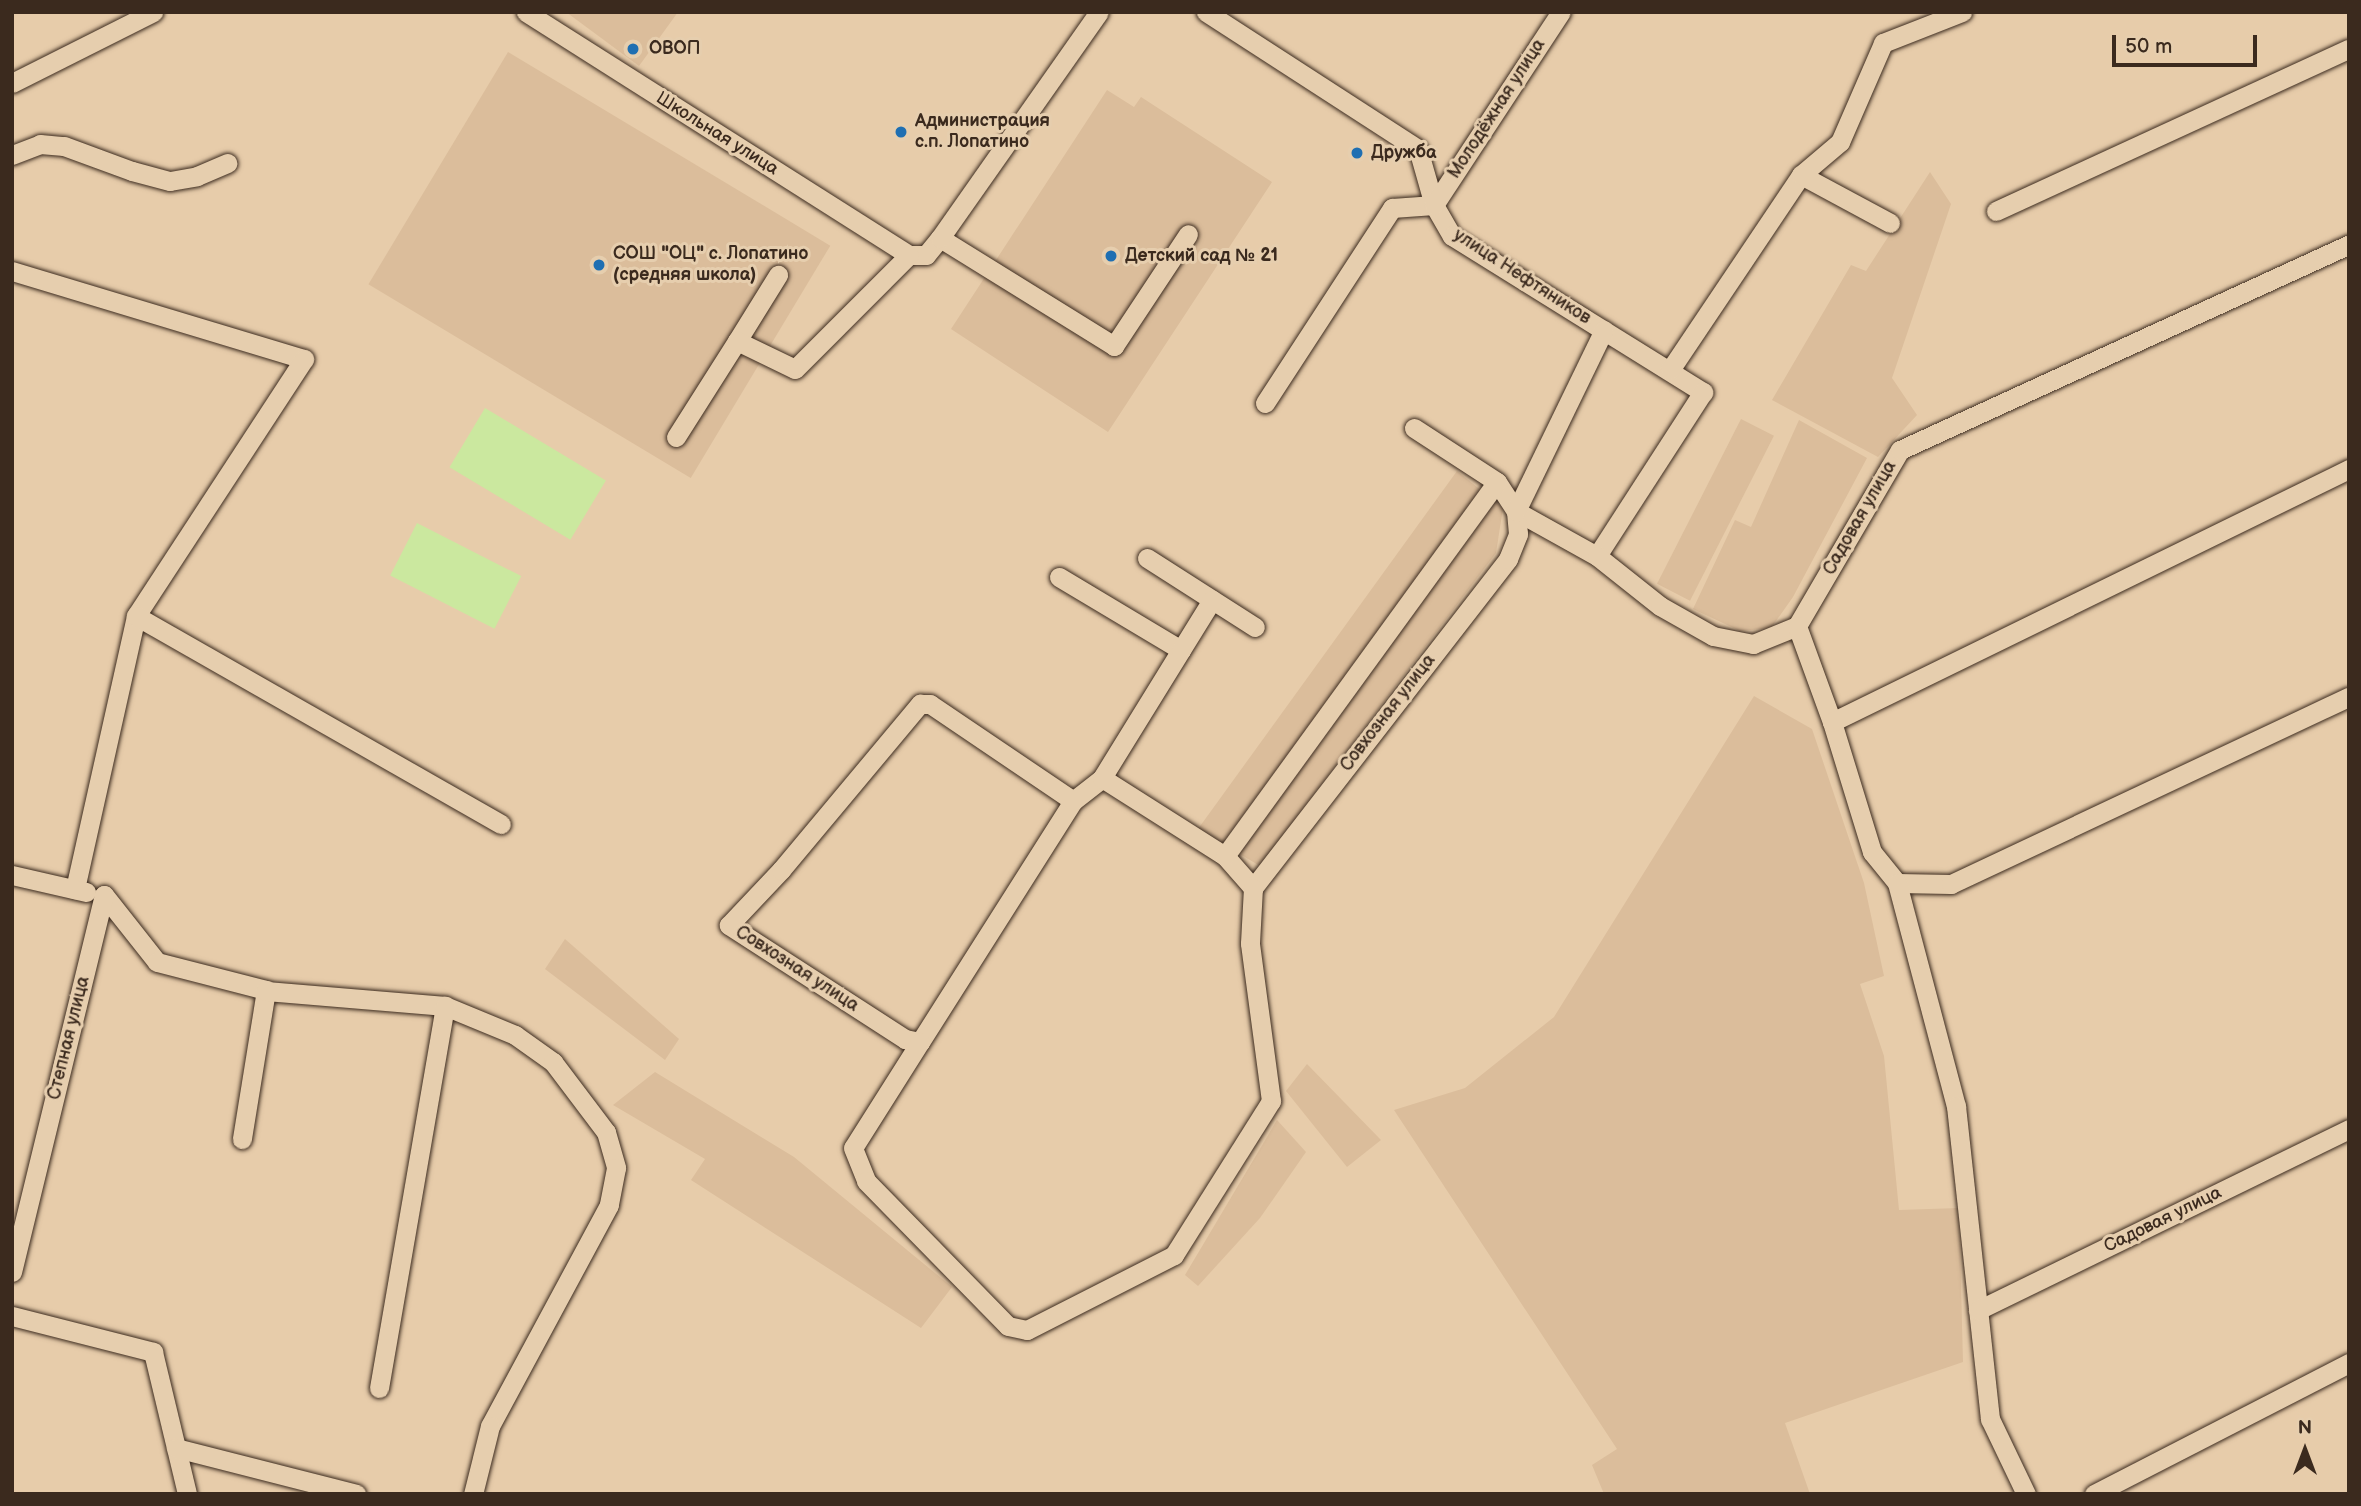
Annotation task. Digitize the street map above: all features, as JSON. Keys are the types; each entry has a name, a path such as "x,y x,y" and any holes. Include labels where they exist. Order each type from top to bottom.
{"street":[{"path":"12,83 153,12"},
{"name":"Школьная улица","path":"526,12 909,256"},
{"path":"737,341 795,369 909,256 926,256 1099,12"},
{"name":"улица Нефтяников","path":"1206,12 1418,149 1434,205 1452,236 1703,392 1598,556"},
{"name":"Молодёжная улица","path":"1434,205 1561,12"},
{"path":"1670,370 1801,175 1840,142 1883,43 1962,12"},
{"path":"1996,211 2349,49"},
{"path":"12,155 40,145 64,146 132,171 170,181 197,176 227,163"},
{"path":"1801,175 1890,223"},
{"path":"1265,403 1392,208 1434,205"},
{"path":"940,238 1114,346 1188,234"},
{"name":"Садовая улица","path":"1797,626 1899,450 2349,244"},
{"path":"12,271 304,359 136,617 75,889"},
{"path":"676,438 778,275"},
{"name":"Совхозная улица","path":"1253,888 1508,559 1518,534 1516,511 1604,330"},
{"path":"1414,428 1497,482 1516,511 1598,556 1660,606 1713,636 1753,644 1797,626 1832,722 1872,852 1897,883 1956,1106 1990,1419 2026,1494"},
{"path":"1832,722 2349,469"},
{"path":"1225,856 1497,482"},
{"path":"1147,558 1255,627"},
{"path":"1059,577 1181,650"},
{"path":"1102,778 1225,856 1253,888 1250,943 1271,1101 1174,1255 1027,1330 1008,1326 866,1181 853,1148 1073,801 1102,778 1212,600"},
{"path":"136,617 501,824"},
{"path":"1897,883 1951,884 2349,697"},
{"name":"Совхозная улица","path":"920,1042 905,1039 729,925 782,870 920,704 930,704 1073,801"},
{"path":"12,875 104,895 156,962 265,990 445,1006 515,1035 553,1062 606,1132 616,1168 609,1205 490,1426 473,1494"},
{"name":"Степная улица","path":"12,1272 104,895"},
{"path":"242,1139 265,990"},
{"path":"379,1388 445,1006"},
{"name":"Садовая улица","path":"1978,1310 2349,1129"},
{"path":"12,1316 153,1352 187,1494"},
{"path":"2094,1494 2349,1363"},
{"path":"176,1448 356,1494"}],"shaded area":[{"name":"ОВОП","path":"566,12 678,12 639,66"},
{"name":"СОШ \"ОЦ\" с. Лопатино (средняя школа)","path":"508,52 830,246 691,478 368,284"},
{"name":"Детский сад № 21","path":"1107,90 1134,107 1141,97 1272,182 1108,432 951,329"},
{"path":"1930,172 1951,204 1892,378 1917,415 1878,457 1772,400 1851,265 1866,271"},
{"path":"1741,419 1774,436 1690,601 1657,584"},
{"path":"1799,420 1867,458 1793,597 1771,628 1740,631 1693,609 1735,520 1751,527"},
{"path":"1457,471 1503,508 1496,553 1260,866 1198,829"},
{"path":"1754,696 1812,729 1864,883 1884,976 1860,984 1884,1056 1899,1210 1959,1208 1963,1362 1785,1423 1810,1494 1604,1494 1592,1465 1617,1449 1394,1110 1465,1088 1554,1017"},
{"path":"565,939 679,1039 665,1060 545,969"},
{"path":"1307,1064 1381,1140 1347,1167 1286,1091"},
{"path":"655,1072 794,1157 952,1287 921,1328 691,1180 705,1159 613,1105"},
{"path":"1277,1120 1306,1152 1260,1218 1198,1286 1185,1275"}],"green space":[{"path":"485,408 606,481 570,540 449,467"},
{"path":"417,523 521,576 494,629 390,576"}],"place":[{"name":"ОВОП","path":"633,49"},
{"name":"Администрация с.п. Лопатино","path":"901,132"},
{"name":"Дружба","path":"1357,153"},
{"name":"Детский сад № 21","path":"1111,256"},
{"name":"СОШ \"ОЦ\" с. Лопатино (средняя школа)","path":"599,265"}]}
